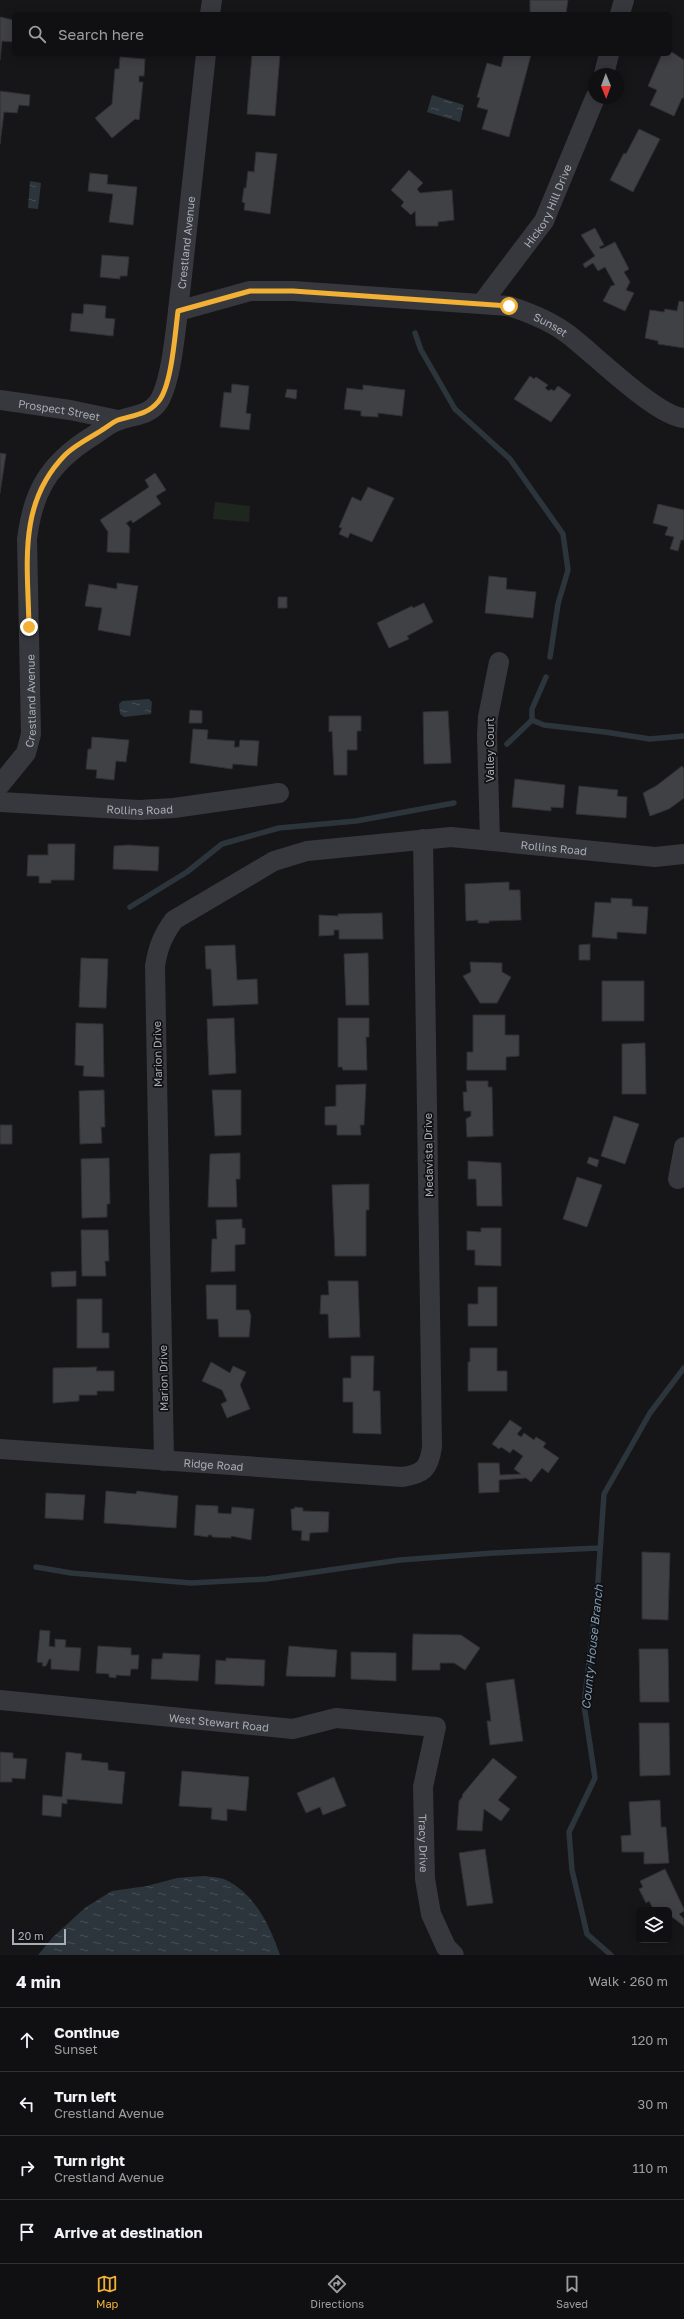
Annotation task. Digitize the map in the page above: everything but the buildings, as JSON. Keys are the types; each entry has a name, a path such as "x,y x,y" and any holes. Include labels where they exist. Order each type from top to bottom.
{"street":[{"path":"210,12 212,0"},
{"path":"621,12 624,0"},
{"name":"Crestland Avenue","path":"0,785 26,753 31,734 28,539 30,516 37,494 49,473 65,454 118,420 130,418 146,412 159,402 167,384 178,311 206,56"},
{"path":"606,68 608,56"},
{"name":"Hickory Hill Drive","path":"482,303 544,221 593,104"},
{"name":"Sunset","path":"178,311 250,291 293,291 509,306 538,316 568,334 658,408 677,418 684,418"},
{"name":"Prospect Street","path":"0,400 70,410 118,420"},
{"name":"Valley Court","path":"490,840 487,735 488,717 499,662"},
{"name":"Rollins Road","path":"0,802 139,810 174,808 279,793"},
{"name":"Rollins Road","path":"423,839 451,837 490,840 655,858 684,854"},
{"name":"Marion Drive","path":"164,1460 155,966 157,949 163,935 174,920 274,861 307,851 423,839"},
{"name":"Medavista Drive","path":"423,839 432,1447 430,1459 425,1469"},
{"path":"678,1179 684,1147"},
{"name":"Ridge Road","path":"0,1450 164,1460 402,1478 416,1475 425,1469"},
{"name":"West Stewart Road","path":"0,1700 293,1729 336,1718 436,1726"},
{"name":"Tracy Drive","path":"436,1726 423,1787 425,1879 431,1914 446,1946 454,1955"}],"shaded area":[{"path":"215,502 250,506 249,522 213,519"}],"water":[{"path":"432,95 464,105 460,122 427,112"},
{"path":"30,181 41,183 38,209 28,208"},
{"path":"149,699 152,702 151,714 124,717 120,714 119,704 122,701"},
{"path":"204,1876 226,1880 236,1886 253,1902 266,1922 280,1955 38,1955 53,1937 86,1907 112,1891 147,1886 177,1878"}],"waterway":[{"path":"415,333 421,350 455,409 510,459 563,534 568,570 558,604 550,657"},
{"path":"546,677 532,709 532,720 544,725 650,739 684,736"},
{"path":"507,744 532,720"},
{"path":"130,907 187,872 222,844 279,828 356,821 454,803"},
{"name":"County House Branch","path":"611,1955 587,1934 572,1870 569,1832 595,1778 584,1705 597,1595 604,1494 650,1413 684,1368"},
{"path":"36,1567 71,1573 191,1583 266,1579 400,1560 493,1553 599,1548"}],"route":[{"path":"29,627 28,539 30,516 37,494 49,473 65,454 118,420 130,418 146,412 159,402 167,384 178,311 250,291 293,291 509,306"}]}
